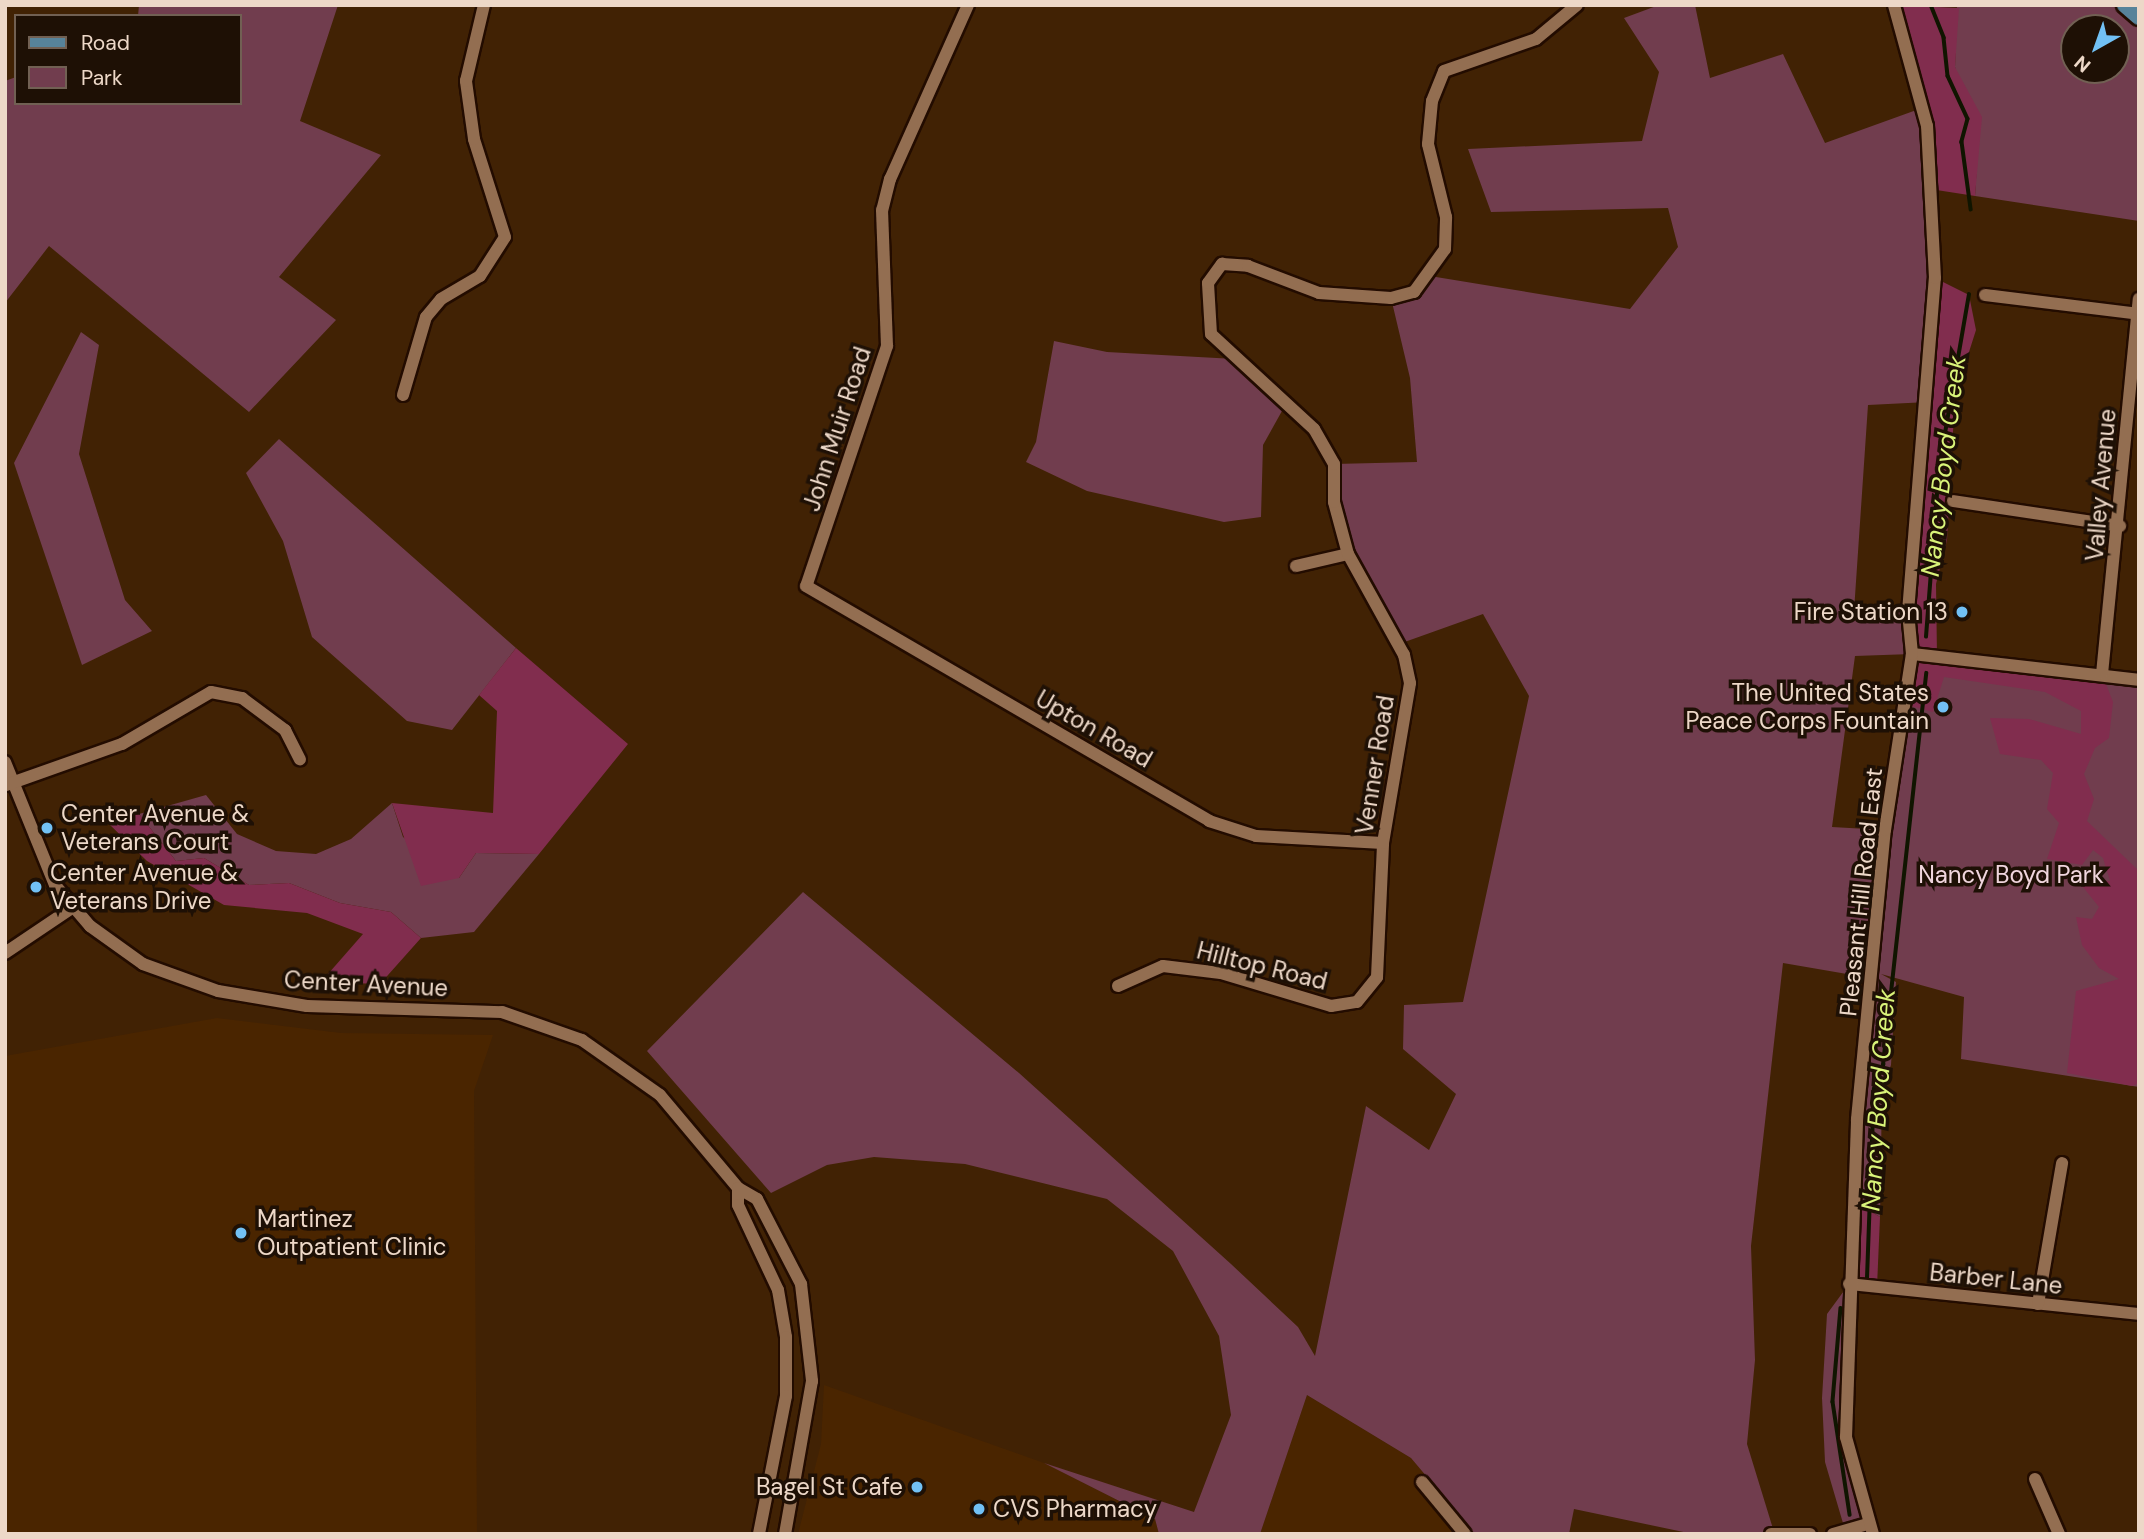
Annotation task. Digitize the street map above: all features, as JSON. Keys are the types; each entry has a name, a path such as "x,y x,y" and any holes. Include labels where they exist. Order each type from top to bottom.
{"main road":[{"path":"2125,5 2139,17"}],"street":[{"path":"402,395 426,317 441,299 480,276 505,237 474,139 466,81 484,5"},
{"name":"John Muir Road","path":"806,586 887,346 882,210 890,179 968,5"},
{"name":"Venner Road","path":"1357,1002 1377,977 1383,843 1410,683 1399,644 1348,554 1334,502 1334,464 1314,429 1211,334 1208,283 1222,264 1248,266 1320,293 1391,298 1415,292 1445,249 1446,217 1428,144 1432,101 1444,71 1536,39 1577,5"},
{"name":"Pleasant Hill Road East","path":"1871,1529 1846,1437 1849,1284 1857,1119 1884,841 1912,654 1908,612 1936,278 1927,126 1894,5"},
{"path":"1985,295 2137,314"},
{"name":"Valley Avenue","path":"2102,674 2120,526 2139,299"},
{"path":"1953,501 2120,526"},
{"path":"1296,566 1348,554"},
{"name":"Upton Road","path":"806,586 1209,821 1256,836 1383,843"},
{"path":"1912,654 2139,680"},
{"path":"9,784 122,744 211,692 242,698 285,730 300,760"},
{"name":"Center Avenue","path":"5,762 9,784 36,850 72,908 143,964 218,991 314,1007 502,1012 582,1040 660,1095 738,1188 757,1199 785,1247 801,1284 812,1381 785,1534"},
{"path":"5,953 72,908"},
{"name":"Hilltop Road","path":"1118,986 1163,966 1221,974 1331,1006 1357,1002"},
{"path":"2038,1304 2062,1163"},
{"name":"Center Avenue","path":"738,1188 738,1205 778,1290 786,1337 786,1396 759,1534"},
{"name":"Barber Lane","path":"1849,1284 2139,1314"},
{"path":"2035,1479 2053,1513 2059,1534"},
{"path":"1422,1482 1465,1534"},
{"path":"1833,1534 1871,1529"},
{"path":"1771,1534 1810,1534"}],"shaded area":[{"path":"1894,5 1959,8 1955,67 1982,117 1975,196 1930,189 1927,126"},
{"path":"1935,278 1969,295 1976,330 1955,396 1947,540 1936,584 1937,656 2102,674 2113,702 2109,738 2095,748 2084,774 2094,799 2087,821 2139,871 2139,1083 2132,1086 2067,1073 2076,991 2119,979 2099,968 2082,945 2076,917 2092,919 2099,907 2079,882 2110,881 2103,858 2093,850 2082,865 2047,859 2059,823 2047,809 2053,773 2041,760 2000,754 1990,718 2029,719 2081,734 2081,711 2045,692 1944,677 1933,712 1904,704"},
{"path":"516,648 628,744 539,854 476,853 459,878 421,886 392,803 493,813 497,711 479,695"},
{"path":"139,814 176,861 204,858 249,885 289,883 340,903 391,912 421,938 380,984 321,982 363,934 307,913 224,905 147,861 108,823"},
{"name":"Martinez Outpatient Clinic","path":"217,1018 341,1033 493,1035 474,1091 477,1534 5,1534 5,1056"},
{"path":"1853,1201 1880,1217 1877,1287 1849,1284"},
{"path":"824,1385 1044,1463 1155,1519 1159,1534 798,1534 821,1444"},
{"path":"1307,1395 1411,1458 1475,1534 1260,1534"}],"green space":[{"path":"139,5 338,5 300,121 381,155 279,277 336,320 249,412 49,246 5,303 5,81 14,78 14,105 242,105 242,14 138,14"},
{"name":"Nancy Boyd Park","path":"1659,5 1695,5 1710,78 1783,54 1825,143 1922,108 1935,278 1928,402 1868,405 1854,611 1908,612 1912,654 2139,680 2139,1087 1961,1059 1964,997 1881,974 1896,982 1891,1065 1882,1091 1880,1217 1853,1201 1876,979 1783,963 1751,1246 1755,1360 1747,1444 1774,1532 1693,1534 1574,1509 1569,1534 1475,1534 1411,1458 1307,1395 1260,1534 1159,1534 1155,1519 1044,1463 1194,1512 1231,1415 1219,1336 1173,1251 1107,1199 965,1164 874,1157 827,1165 771,1193 647,1051 803,892 1019,1073 1231,1264 1298,1327 1315,1356 1366,1106 1429,1150 1456,1094 1403,1049 1404,1005 1463,1002 1529,696 1483,614 1399,644 1348,554 1334,464 1417,462 1410,378 1391,298 1430,276 1630,309 1678,247 1668,208 1491,212 1468,149 1642,141 1659,72 1624,18","holes":["1912,654 1885,830 1832,827 1855,656"]},
{"path":"1957,5 2125,5 2139,17 2139,221 1975,196 1977,163 1955,67"},
{"path":"81,332 99,345 79,454 125,600 152,631 82,665 14,463"},
{"path":"1054,341 1107,352 1235,359 1287,402 1263,445 1261,517 1224,522 1087,491 1026,462 1036,442"},
{"path":"279,439 516,648 452,730 407,721 312,637 283,541 246,473"},
{"path":"206,795 237,834 276,851 316,854 351,839 392,803 403,837 459,878 476,853 539,854 474,932 421,938 391,912 340,903 289,883 249,885 204,858 176,861 139,814"},
{"path":"1849,1284 1846,1437 1869,1524 1845,1530 1825,1462 1822,1398 1827,1314"}],"waterway":[{"name":"Nancy Boyd Creek","path":"1931,5 1944,38 1948,76 1968,119 1962,142 1971,209"},
{"name":"Nancy Boyd Creek","path":"1926,637 1939,468 1969,295"},
{"name":"Nancy Boyd Creek","path":"1867,1278 1874,1089 1883,1065 1926,673"},
{"name":"Nancy Boyd Creek","path":"1841,1308 1833,1402 1850,1515"}],"place":[{"name":"Fire Station 13","path":"1962,612"},
{"name":"The United States Peace Corps Fountain","path":"1943,707"},
{"name":"Center Avenue & Veterans Court","path":"47,828"},
{"name":"Center Avenue & Veterans Drive","path":"36,887"},
{"name":"Martinez Outpatient Clinic","path":"241,1233"},
{"name":"Bagel St Cafe","path":"917,1487"},
{"name":"CVS Pharmacy","path":"979,1509"}]}
